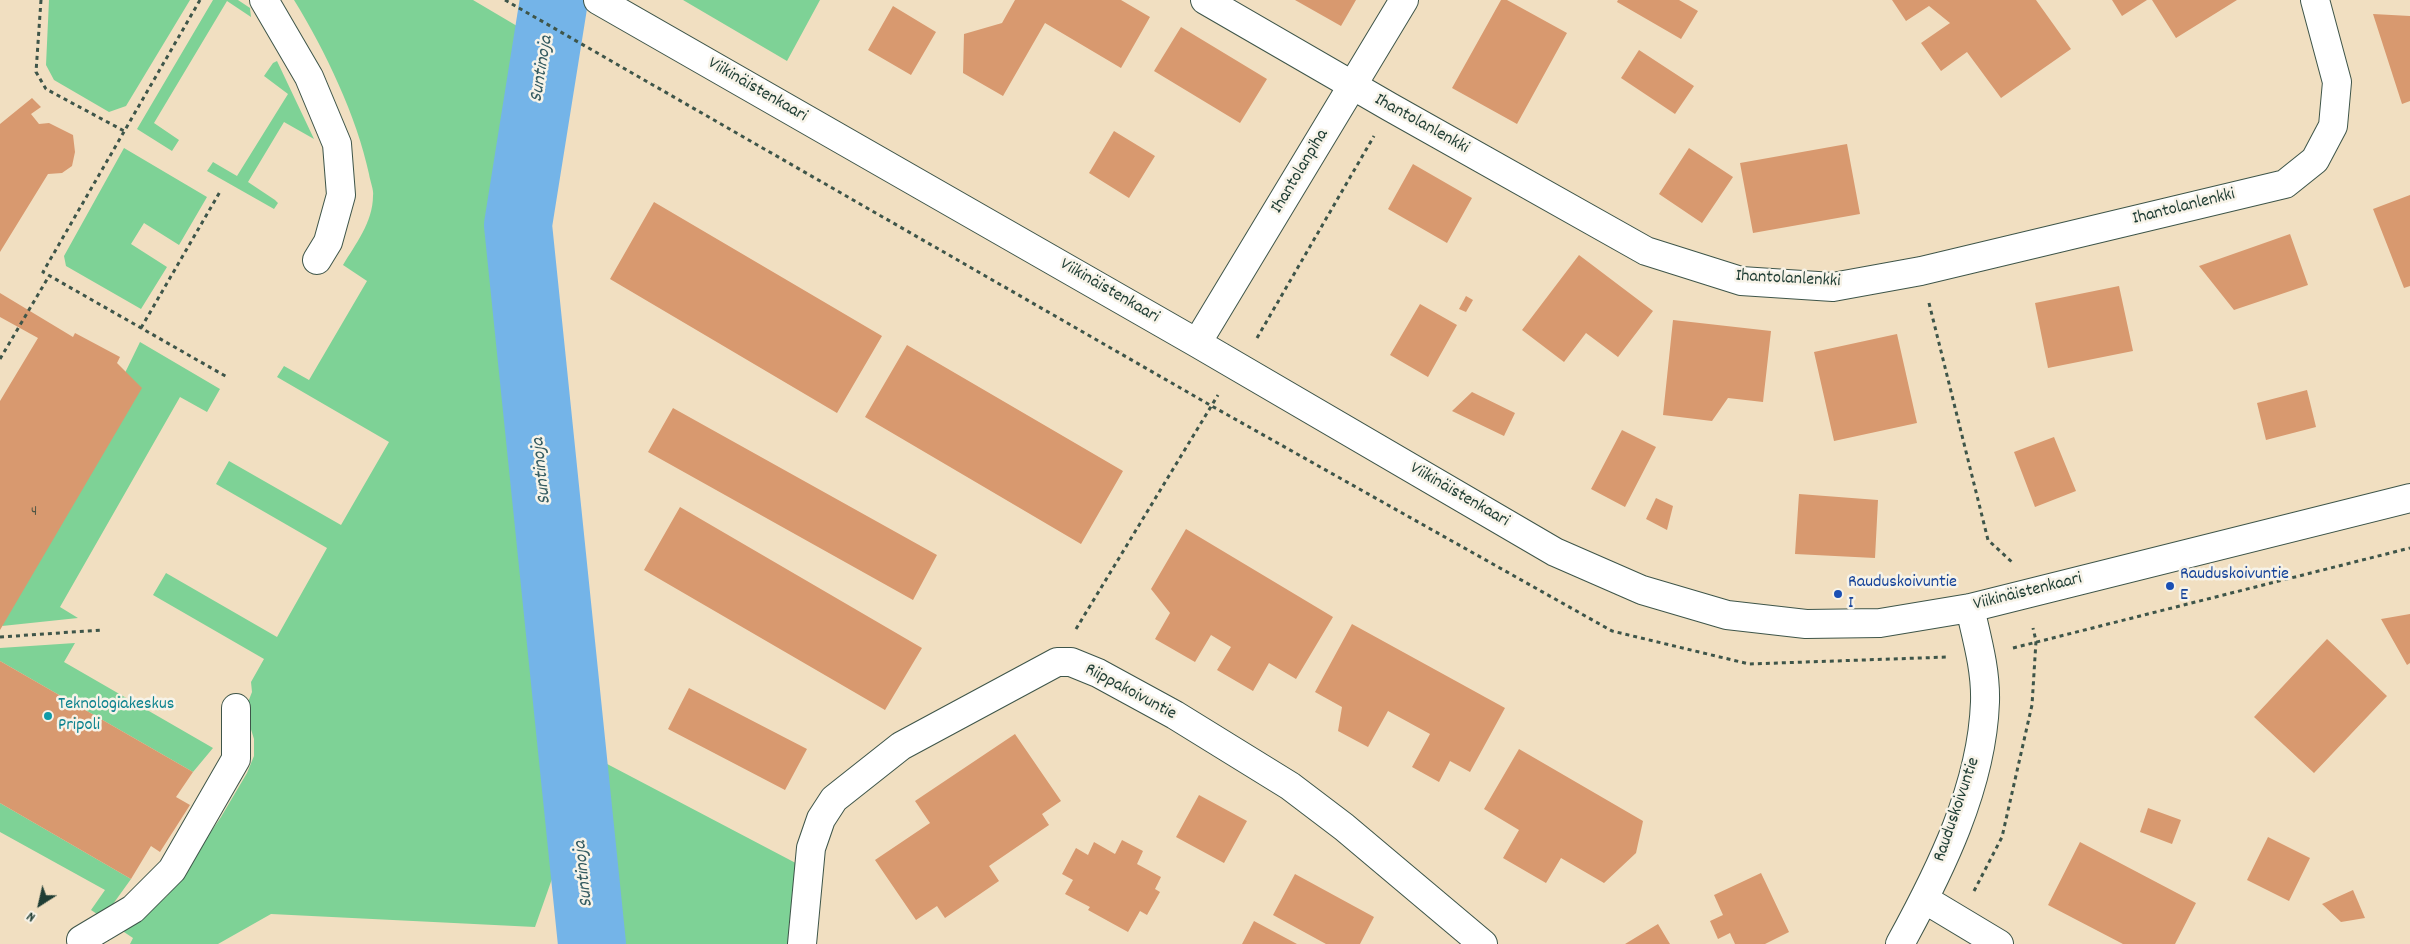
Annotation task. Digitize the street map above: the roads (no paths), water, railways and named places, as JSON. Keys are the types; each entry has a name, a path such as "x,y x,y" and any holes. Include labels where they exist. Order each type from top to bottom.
{"street":[{"path":"264,0 310,77 337,144 341,195 328,242 317,260"},
{"name":"Viikinäistenkaari","path":"598,0 1238,366 1555,552 1642,590 1727,615 1806,624 1880,623 1970,608 2410,498"},
{"name":"Ihantolanlenkki","path":"1205,0 1353,86 1646,251 1741,281 1833,287 1921,271 2285,184 2315,160 2333,126 2337,82 2314,0"},
{"name":"Ihantolanpiha","path":"1198,343 1404,0"},
{"name":"Rauduskoivuntie","path":"1900,944 1924,900 1962,810 1978,755 1984,702 1982,656 1970,608"},
{"name":"Riippakoivuntie","path":"802,944 811,848 821,819 834,799 900,746 1057,662 1071,662 1098,673 1175,715 1290,786 1344,827 1483,944"},
{"path":"81,940 133,909 172,870 236,759 236,708"},
{"path":"1924,900 1999,944"}],"waterway":[{"name":"Suntinoja","path":"554,0 518,225 592,944"}],"place":[{"name":"Rauduskoivuntie E","path":"2170,586"},
{"name":"Rauduskoivuntie I","path":"1838,594"},
{"name":"Teknologiakeskus Pripoli","path":"48,716"}]}
